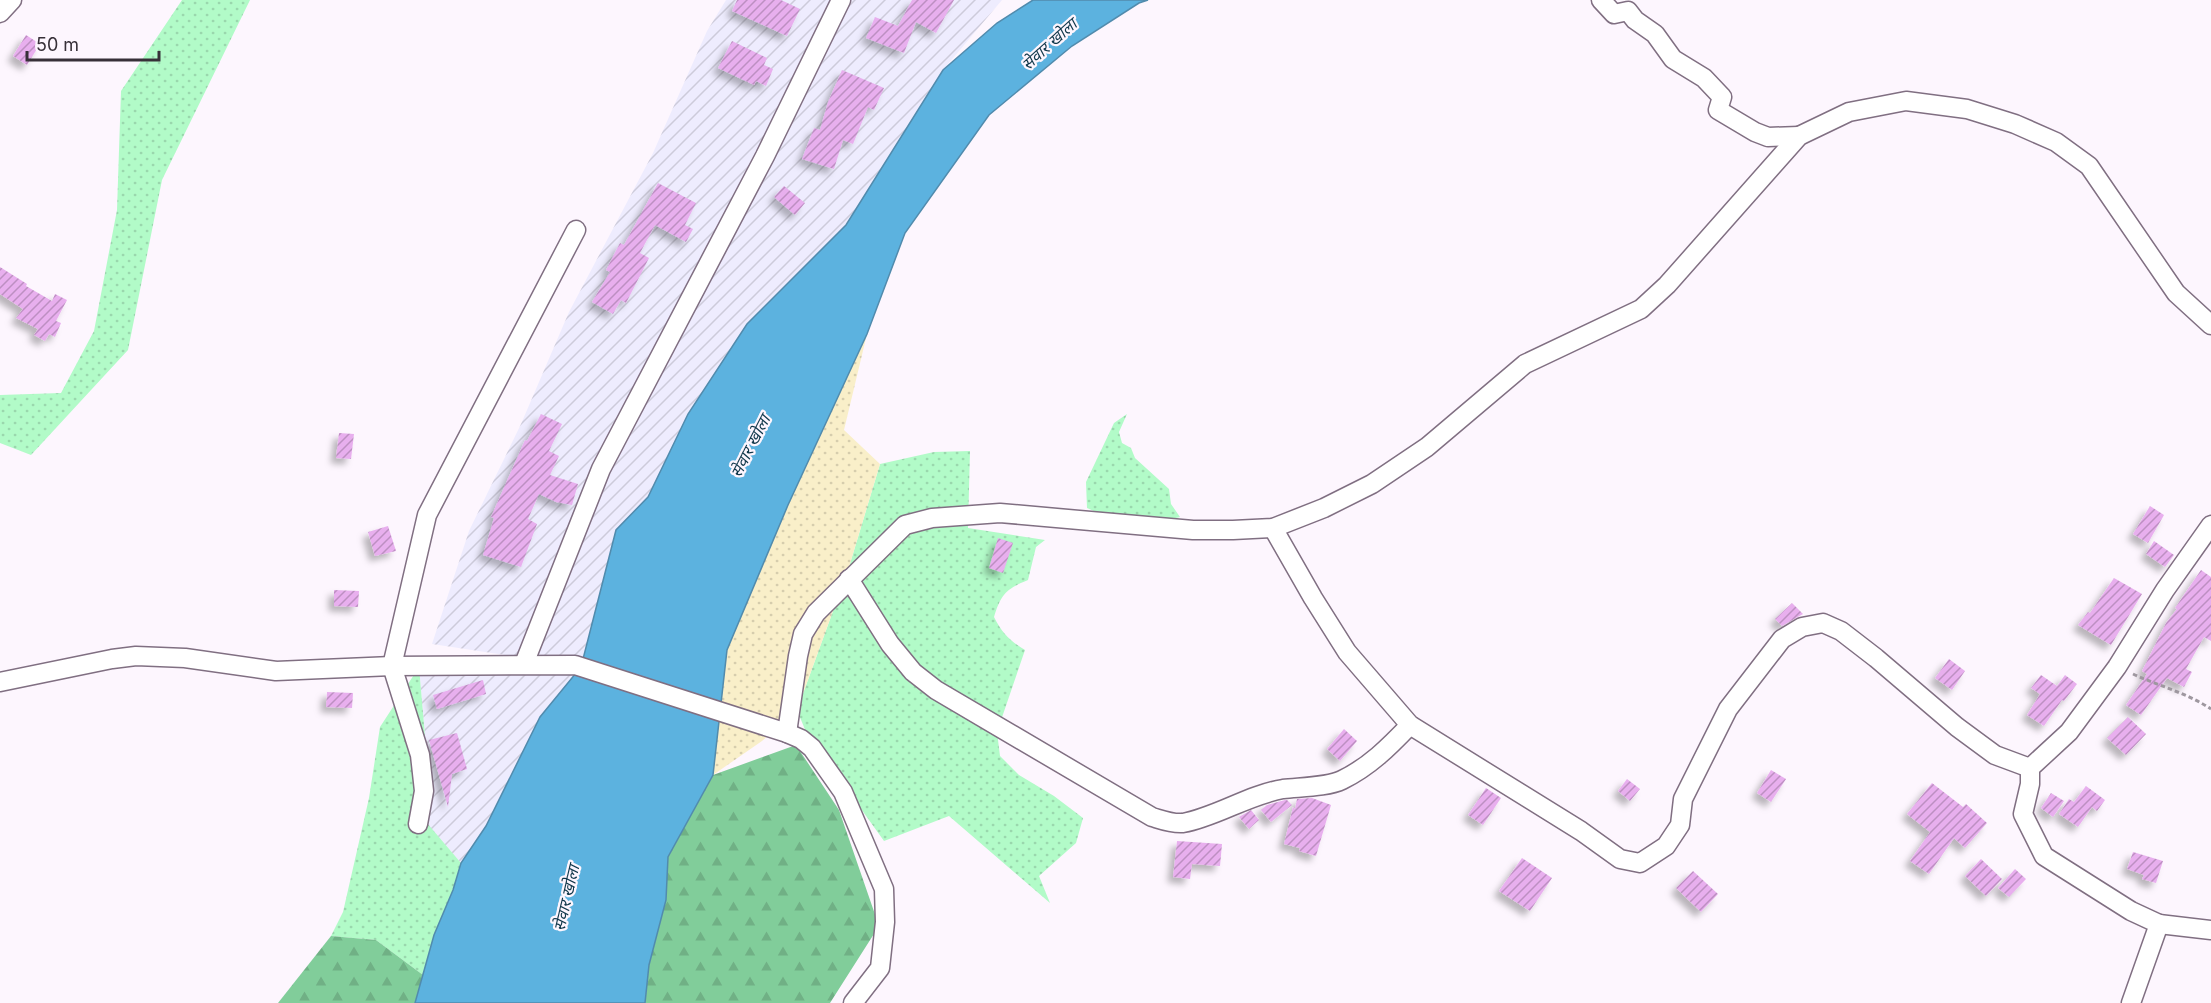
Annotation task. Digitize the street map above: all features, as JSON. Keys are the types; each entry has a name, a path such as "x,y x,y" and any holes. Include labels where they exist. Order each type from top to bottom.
{"street":[{"path":"0,13 12,0"},
{"path":"524,664 601,469 765,156 841,0"},
{"path":"1601,0 1614,14 1628,11 1635,20 1655,34 1673,59 1704,78 1722,97 1718,110 1768,137 1799,136"},
{"path":"787,733 803,634 816,613 905,525 932,518 1000,513 1193,530 1273,528 1324,508 1372,484 1427,447 1525,364 1641,309 1667,285 1799,136 1850,112 1906,101 1967,109 2015,124 2056,142 2089,166 2176,292 2211,325"},
{"path":"418,824 424,791 420,754 392,666 427,516 576,230"},
{"path":"2211,525 2165,590 2117,667 2069,732 2030,768 2030,784 2023,814 2044,856 2131,910 2159,924 2211,930"},
{"path":"1273,528 1347,652 1410,725 1581,831 1620,859 1640,863 1666,846 1680,825 1683,799 1728,709 1782,639 1802,627 1823,623 1841,631 1957,727 1995,755 2030,768"},
{"path":"849,579 890,644 912,672 936,690 1152,817 1166,822 1179,823 1195,820 1280,790 1340,782 1368,765 1410,725"},
{"path":"0,682 136,656 184,658 276,671 392,666 575,665 787,733 801,739 812,748 843,792 884,889 885,922 880,968 853,1003"},
{"path":"2131,1003 2159,924"}],"path":[{"path":"2117,667 2158,686 2195,699 2211,709"}],"shaded area":[{"path":"726,0 1002,0 943,70 846,225 747,324 688,414 648,497 616,530 581,667 540,717 486,826 461,863 427,824 425,736 419,667 577,666 432,644 469,531 521,424 569,312 653,153 707,31"}],"green space":[{"path":"182,0 250,0 162,180 128,350 31,455 0,443 0,395 61,393 94,331 117,210 121,91"},
{"path":"1127,414 1119,432 1122,443 1131,448 1135,458 1169,489 1171,504 1180,517 1149,525 1105,516 1087,508 1086,482 1114,423"},
{"path":"970,451 968,528 1045,540 1036,547 1028,580 1005,593 994,617 1007,636 1025,650 997,732 1000,756 1019,775 1054,796 1083,818 1076,843 1039,876 1050,903 949,816 884,841 806,732 797,710 849,567 880,464 934,452"},
{"path":"419,667 425,736 427,823 461,863 453,890 434,935 423,975 376,940 331,936 343,912 369,798 380,727"},
{"path":"796,745 839,810 879,926 830,1003 645,1003 649,965 666,900 668,857 713,775"},
{"path":"331,936 376,940 423,975 415,1003 278,1003"}],"sand":[{"path":"867,334 844,430 880,464 849,567 797,710 762,741 713,775 727,650 788,505"}],"water":[{"name":"सेवार खोला","path":"1033,0 1148,0 1139,3 1072,46 989,115 905,233 867,334 788,505 727,650 713,775 668,857 666,900 649,965 645,1003 415,1003 434,935 453,890 461,863 486,826 540,717 581,667 616,530 648,497 688,414 747,324 846,225 943,70 997,23"}],"building":[{"path":"737,0 781,0 800,9 787,36 732,11"},
{"path":"912,0 954,0 936,33 916,22 904,53 866,38 875,17 898,26"},
{"path":"26,35 40,44 27,65 13,56"},
{"path":"732,41 767,58 764,65 773,69 766,86 756,81 754,85 718,68"},
{"path":"842,70 884,88 874,110 868,107 853,144 843,140 834,169 802,159 814,128 820,130 828,102"},
{"path":"658,183 696,203 685,225 693,229 686,242 655,225 640,253 649,258 626,303 621,300 613,314 592,302 610,272 606,270 620,243 624,245"},
{"path":"784,186 805,203 795,215 774,197"},
{"path":"0,267 52,301 55,294 67,300 56,321 61,323 55,337 49,334 45,341 34,335 38,329 16,318 23,309 0,294"},
{"path":"541,414 562,424 549,451 559,456 550,475 578,484 572,505 556,502 539,494 528,519 537,524 521,567 483,555 494,518 491,517 525,440 527,441"},
{"path":"339,433 354,434 351,459 336,458"},
{"path":"2150,506 2164,515 2148,543 2133,534"},
{"path":"388,526 396,551 375,556 368,532"},
{"path":"998,538 1013,543 1003,573 989,568"},
{"path":"2154,541 2174,555 2165,567 2146,554"},
{"path":"2201,570 2211,577 2211,641 2204,637 2186,669 2192,672 2184,687 2167,678 2141,715 2126,705 2147,674 2142,671 2166,623"},
{"path":"2114,578 2142,594 2111,645 2078,625 2088,612 2090,613"},
{"path":"334,590 359,591 358,607 334,606"},
{"path":"1792,603 1803,614 1782,626 1775,619"},
{"path":"1949,659 1965,671 1952,690 1935,678"},
{"path":"2041,675 2057,686 2065,675 2077,684 2064,701 2062,700 2044,726 2027,715 2040,694 2031,688"},
{"path":"483,680 486,694 437,709 433,695"},
{"path":"327,692 353,693 352,708 326,707"},
{"path":"2128,717 2146,734 2126,755 2107,738"},
{"path":"1344,729 1357,741 1340,761 1327,749"},
{"path":"457,733 467,769 452,774 448,807 429,740"},
{"path":"1771,770 1786,779 1771,802 1757,793"},
{"path":"1627,779 1640,789 1630,801 1618,791"},
{"path":"1932,783 1963,807 1966,804 1987,823 1965,848 1954,838 1929,874 1910,861 1930,832 1907,814"},
{"path":"2086,786 2105,800 2097,811 2092,807 2078,827 2059,814 2069,799 2074,802"},
{"path":"1486,788 1501,798 1483,825 1468,815"},
{"path":"2051,793 2064,801 2053,817 2041,808"},
{"path":"1312,798 1331,805 1316,856 1299,851 1300,848 1284,844 1297,799"},
{"path":"1285,800 1292,805 1271,822 1261,810 1267,805"},
{"path":"1251,810 1259,820 1249,829 1239,817"},
{"path":"1177,841 1222,844 1220,866 1192,864 1190,879 1173,877"},
{"path":"2133,852 2163,861 2156,883 2142,879 2144,875 2127,869"},
{"path":"1522,858 1552,878 1530,911 1499,891"},
{"path":"1981,859 2002,879 1986,896 1965,876"},
{"path":"2015,869 2026,879 2009,897 1998,888"},
{"path":"1693,871 1718,894 1701,912 1676,888"}]}
